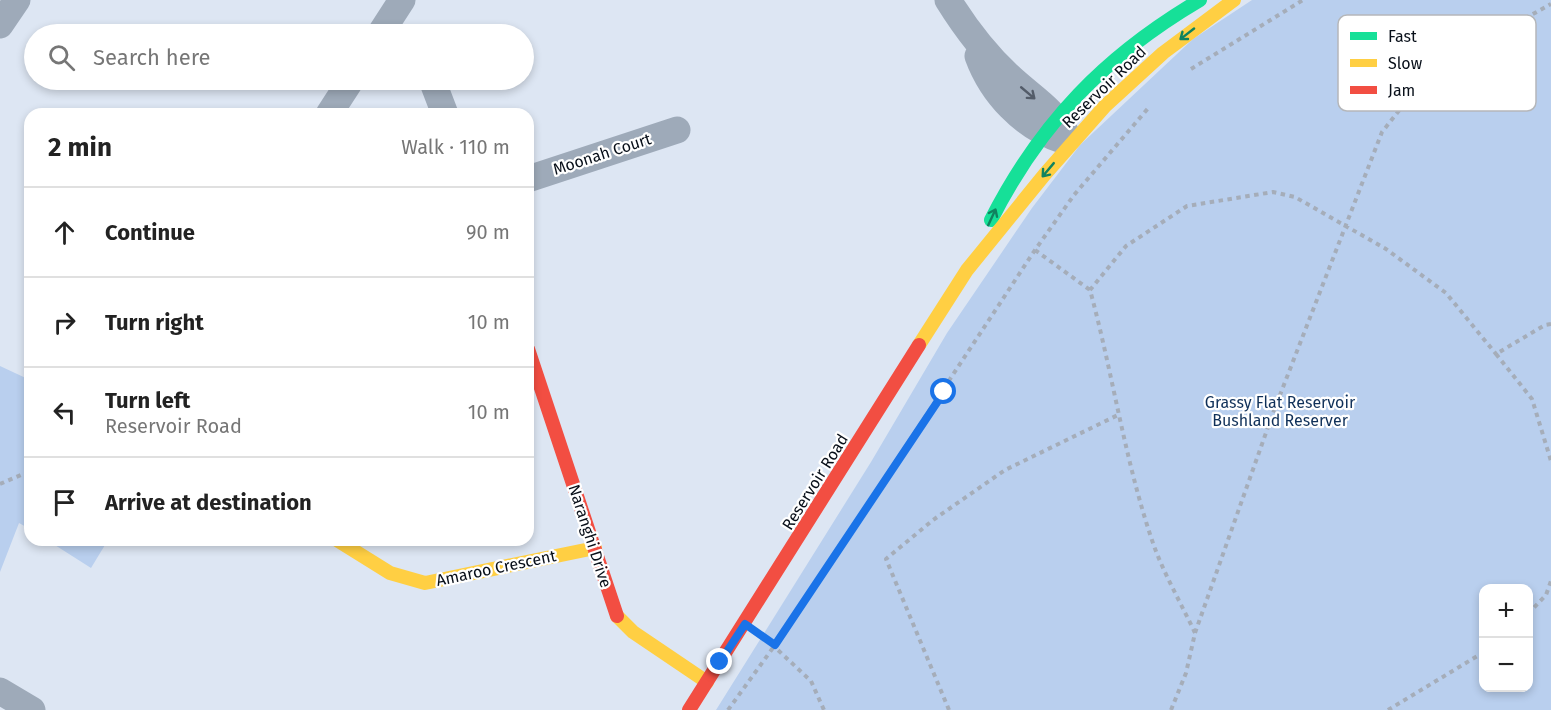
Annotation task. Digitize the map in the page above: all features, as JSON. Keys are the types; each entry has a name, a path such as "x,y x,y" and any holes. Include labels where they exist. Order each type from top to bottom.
{"main road":[{"name":"Reservoir Road","path":"689,710 967,270 1004,191 1051,125 1086,84 1131,44 1200,0"},
{"name":"Reservoir Road","path":"967,270 1071,143 1132,79 1234,0"},
{"name":"Naranghi Drive","path":"534,367 616,615 622,623 707,682"},
{"name":"Amaroo Crescent","path":"347,546 395,576 409,582 425,583 595,548"}],"street":[{"path":"0,25 17,0"},
{"path":"948,0 972,38 985,74 994,89 1019,115 1051,125 1071,143"},
{"path":"333,108 345,90"},
{"path":"436,90 443,108"},
{"name":"Moonah Court","path":"534,177 677,130"},
{"path":"0,691 32,710"}],"path":[{"path":"1181,75 1303,0"},
{"path":"1531,15 1551,4"},
{"path":"728,710 775,645 1035,250 1074,195 1156,98"},
{"path":"1171,710 1186,673 1195,633 1274,413 1382,132 1399,111"},
{"path":"1090,290 1126,246 1187,206 1273,192 1295,197 1386,249 1446,293 1532,399 1551,461"},
{"path":"1035,250 1090,290 1135,481 1155,548 1195,633"},
{"path":"1496,354 1551,324"},
{"path":"949,710 886,560 933,520 1005,470 1120,414"},
{"path":"0,484 24,474"},
{"path":"1533,609 1546,595 1551,580"},
{"path":"745,624 775,645 811,681 824,710"},
{"path":"1388,710 1479,655"}],"green space":[{"name":"Grassy Flat Reservoir Bushland Reserver","path":"1252,0 1551,0 1551,710 716,710 871,462 947,333 1032,208 1080,145 1193,39"},
{"path":"0,366 24,377 24,526 19,523 0,572"},
{"path":"56,546 104,546 91,568"}],"traffic: fast":[{"path":"991,220 1031,152 1079,94 1134,44 1200,0"}],"traffic: slow":[{"path":"919,345 967,270 1045,174 1105,106 1163,53 1234,0"},
{"path":"347,546 390,573 425,583 595,548"},
{"path":"617,616 633,632 707,682"}],"traffic: jam":[{"path":"689,710 919,345"},
{"path":"534,367 617,616"}],"route":[{"path":"720,662 745,624 775,645 944,392"}]}
